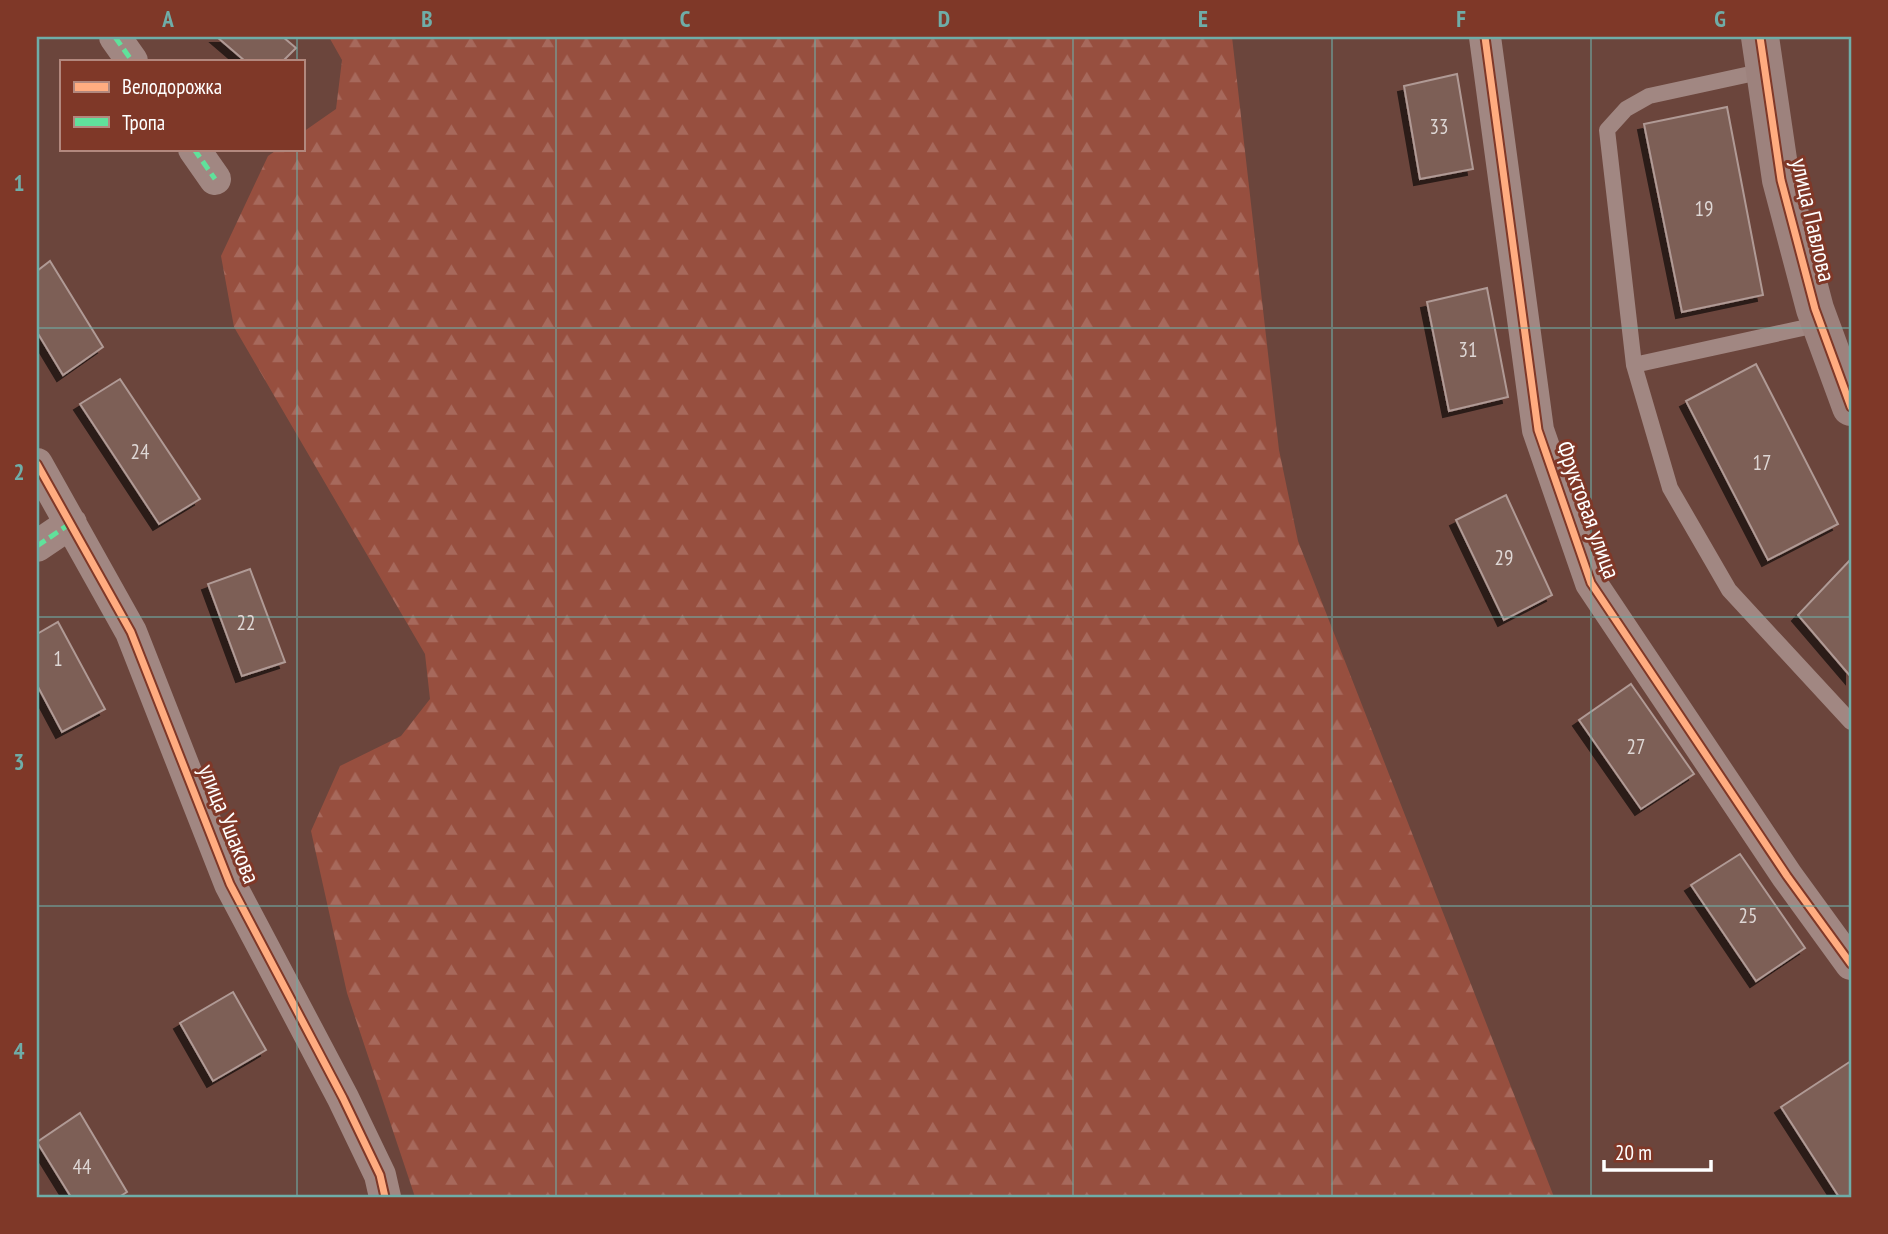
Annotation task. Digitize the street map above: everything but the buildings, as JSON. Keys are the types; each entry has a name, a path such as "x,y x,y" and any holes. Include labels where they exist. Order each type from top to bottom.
{"street":[{"path":"115,37 131,60"},
{"name":"Фруктовая улица","path":"1485,37 1538,430 1591,583 1787,876 1851,964"},
{"name":"улица Павлова","path":"1762,54 1781,180 1815,310 1851,407"},
{"path":"195,150 215,179"},
{"name":"улица Ушакова","path":"37,464 131,632 230,884 343,1098 380,1175 385,1197"},
{"path":"37,546 71,523"}],"lane":[{"path":"1762,54 1649,96 1626,109 1607,130 1634,365 1670,488 1729,590 1851,722"},
{"path":"1634,365 1821,324"}],"green space":[{"path":"329,37 1232,37 1279,450 1298,541 1554,1197 415,1197 347,993 311,831 340,766 401,736 430,699 425,654 234,327 221,256 268,156 277,150 304,150 304,131 336,109 342,60"}],"marked path":[{"path":"115,37 131,60"},
{"path":"195,150 215,179"},
{"path":"37,546 71,523"}],"cycle path":[{"path":"1485,37 1538,430 1591,583 1787,876 1851,964"},
{"path":"1760,37 1781,180 1815,309 1851,407"},
{"path":"37,464 131,632 230,884 343,1098 380,1175 385,1197"}]}
